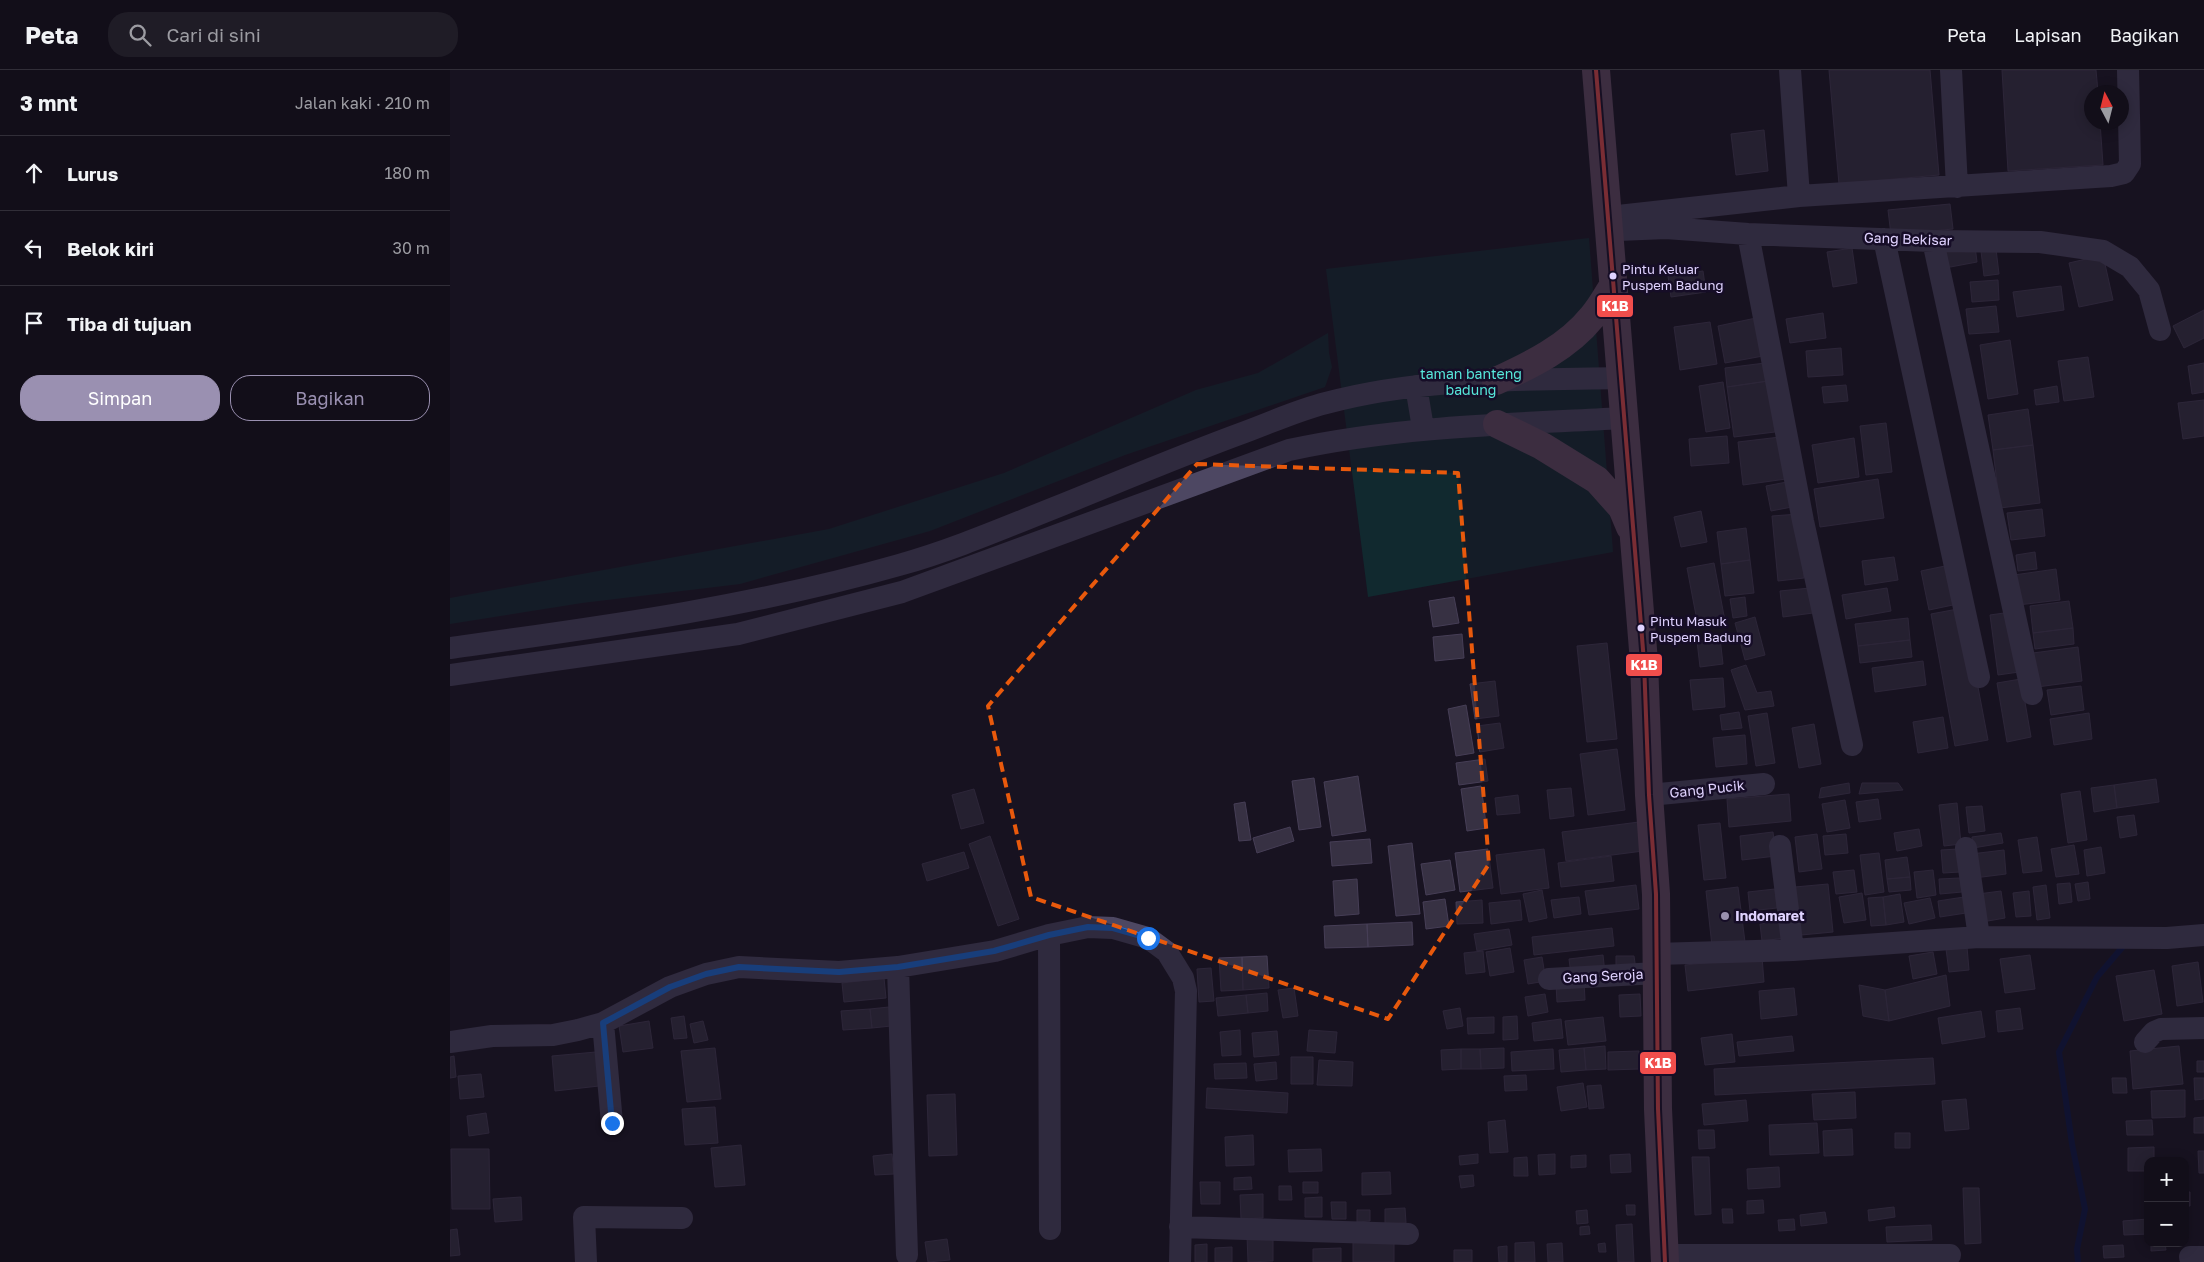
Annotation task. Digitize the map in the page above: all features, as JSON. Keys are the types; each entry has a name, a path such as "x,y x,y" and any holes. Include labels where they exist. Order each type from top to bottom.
{"highway":[{"path":"1596,70 1644,662 1649,795 1656,894 1658,1109 1665,1258"},
{"path":"1496,381 1538,361 1565,342 1592,318 1614,284"},
{"path":"1497,424 1542,446 1597,480 1622,508 1635,537"}],"street":[{"path":"1790,70 1799,196"},
{"path":"1951,70 1957,186"},
{"path":"1609,224 1799,196 2124,174 2130,164 2128,70"},
{"name":"Gang Bekisar","path":"1609,224 1748,234 1933,241 2040,242 2103,251 2130,267 2149,290 2160,330"},
{"path":"1748,234 1803,521 1852,745"},
{"path":"1884,239 1979,677"},
{"path":"1933,241 2032,694"},
{"path":"450,648 595,628 737,604 900,565 1003,529 1187,453 1324,404 1416,386 1496,381 1622,378"},
{"path":"1416,386 1423,428"},
{"path":"450,675 738,634 902,592 1290,450 1339,439 1423,428 1625,418"},
{"name":"Gang Pucik","path":"1649,795 1764,784"},
{"path":"1780,846 1793,950"},
{"path":"1966,848 1979,938"},
{"path":"450,1042 492,1036 553,1034 603,1023 670,987 706,974 739,967 839,972 898,967 994,951 1049,935 1088,927 1113,928 1148,938 1167,952 1183,978 1186,991 1180,1262"},
{"path":"1049,935 1050,1229"},
{"name":"Gang Seroja","path":"1549,979 1656,964 1793,950 1979,938 2167,938 2204,935"},
{"path":"898,967 907,1255"},
{"path":"603,1023 612,1123"},
{"path":"2145,1042 2154,1032 2161,1029 2204,1028"},
{"path":"586,1262 584,1217 682,1218"},
{"path":"1180,1228 1408,1234"},
{"path":"1665,1258 1950,1255"}],"highlighted area":[{"path":"1197,464 1458,473 1489,864 1388,1019 1031,897 988,706"}],"green space":[{"name":"taman banteng badung","path":"1589,238 1613,552 1368,597 1326,269"},
{"path":"1328,333 1332,367 1325,387 1125,455 930,531 740,584 582,603 450,624 450,598 829,529 1004,473 1196,390 1258,373"}],"building":[{"path":"1829,70 1930,70 1939,175 1839,184"},
{"path":"2002,70 2096,70 2097,85 2084,85 2084,130 2101,130 2103,165 2008,171"},
{"path":"1764,130 1768,171 1736,175 1731,134"},
{"path":"1950,204 1953,229 1891,235 1888,210"},
{"path":"1975,246 1977,262 1945,268 1943,252"},
{"path":"1852,248 1857,283 1833,287 1827,252"},
{"path":"1996,249 1999,274 1984,276 1981,251"},
{"path":"2103,255 2113,300 2079,307 2069,263"},
{"path":"1703,271 1706,292 1671,297 1668,276"},
{"path":"1998,280 1999,300 1972,302 1970,282"},
{"path":"2061,286 2064,310 2017,317 2013,292"},
{"path":"1996,306 1999,332 1969,334 1966,309"},
{"path":"2204,310 2204,338 2184,348 2173,326"},
{"path":"1823,313 1826,338 1790,343 1786,319"},
{"path":"1756,318 1763,356 1725,363 1718,326"},
{"path":"1710,322 1717,364 1680,370 1674,327"},
{"path":"2010,340 2018,394 1988,399 1980,345"},
{"path":"1841,348 1843,375 1808,377 1806,351"},
{"path":"2088,357 2094,397 2064,401 2058,361"},
{"path":"1765,363 1768,381 1727,387 1725,368"},
{"path":"2204,363 2204,392 2192,394 2188,366"},
{"path":"1768,381 1775,432 1734,437 1727,387"},
{"path":"1723,382 1730,428 1706,432 1699,386"},
{"path":"1846,385 1848,401 1824,403 1822,387"},
{"path":"2057,386 2059,402 2036,405 2034,390"},
{"path":"2204,400 2204,436 2183,439 2178,403"},
{"path":"2028,409 2033,445 1993,450 1988,415"},
{"path":"1886,423 1892,472 1866,475 1860,426"},
{"path":"1727,436 1729,463 1691,466 1689,439"},
{"path":"1780,437 1786,479 1743,485 1738,442"},
{"path":"1854,438 1859,477 1818,483 1812,445"},
{"path":"2033,445 2040,503 2000,508 1993,450"},
{"path":"1878,479 1884,518 1820,527 1814,489"},
{"path":"1792,481 1797,506 1771,511 1766,486"},
{"path":"2042,509 2045,536 2011,540 2007,513"},
{"path":"1701,511 1707,542 1681,547 1674,517"},
{"path":"1799,514 1804,578 1778,581 1772,516"},
{"path":"1746,528 1750,560 1721,564 1717,532"},
{"path":"2035,552 2037,569 2018,571 2016,555"},
{"path":"1894,557 1898,580 1865,585 1862,561"},
{"path":"1750,560 1754,593 1725,596 1721,564"},
{"path":"1714,563 1725,621 1698,626 1687,568"},
{"path":"1945,566 1953,605 1929,610 1921,571"},
{"path":"2056,569 2060,600 2018,605 2014,575"},
{"path":"1810,588 1813,613 1783,617 1780,591"},
{"path":"1887,588 1891,611 1846,619 1842,595"},
{"path":"1454,597 1459,623 1433,627 1429,601"},
{"path":"1745,597 1747,616 1733,618 1730,599"},
{"path":"2069,601 2073,628 2033,633 2030,606"},
{"path":"1963,608 1988,740 1955,746 1931,614"},
{"path":"2011,612 2019,672 1998,675 1990,615"},
{"path":"1755,617 1765,655 1745,660 1735,623"},
{"path":"1908,618 1910,640 1858,646 1855,624"},
{"path":"2073,628 2074,644 2035,649 2033,633"},
{"path":"1462,634 1464,658 1435,661 1433,637"},
{"path":"1720,638 1723,664 1700,667 1697,641"},
{"path":"1910,640 1912,657 1860,663 1858,646"},
{"path":"1607,643 1617,739 1587,742 1577,646"},
{"path":"2078,647 2082,681 2037,687 2033,653"},
{"path":"1923,661 1926,685 1875,692 1872,668"},
{"path":"1746,665 1757,693 1771,691 1774,706 1745,710 1731,670"},
{"path":"1723,678 1725,707 1693,710 1690,680"},
{"path":"2021,679 2031,737 2007,742 1997,683"},
{"path":"1495,681 1499,716 1475,719 1470,684"},
{"path":"2081,686 2084,710 2051,715 2047,690"},
{"path":"1466,705 1474,753 1456,756 1448,709"},
{"path":"1739,712 1742,728 1722,730 1720,715"},
{"path":"1767,713 1775,763 1756,766 1748,716"},
{"path":"2089,713 2092,739 2054,745 2050,719"},
{"path":"1943,717 1948,748 1918,753 1913,722"},
{"path":"1500,723 1504,748 1480,752 1477,726"},
{"path":"1814,724 1821,764 1799,768 1792,728"},
{"path":"1745,735 1747,764 1716,767 1713,738"},
{"path":"1617,749 1625,810 1588,815 1580,754"},
{"path":"1485,759 1488,781 1459,785 1456,763"},
{"path":"1358,776 1366,831 1332,836 1324,782"},
{"path":"1314,778 1321,827 1299,830 1292,781"},
{"path":"2156,779 2159,802 2117,808 2114,785"},
{"path":"1849,783 1850,793 1819,798 1821,788"},
{"path":"1862,783 1898,783 1903,790 1859,794"},
{"path":"2114,785 2117,808 2094,812 2091,788"},
{"path":"1481,786 1487,828 1467,831 1461,789"},
{"path":"1571,788 1574,816 1550,819 1547,790"},
{"path":"974,789 984,823 961,829 952,795"},
{"path":"2080,791 2087,840 2068,843 2061,794"},
{"path":"1789,794 1791,821 1729,827 1727,799"},
{"path":"1518,795 1520,813 1497,815 1495,798"},
{"path":"1878,799 1881,819 1859,822 1856,802"},
{"path":"1845,800 1850,828 1827,832 1822,804"},
{"path":"1245,802 1251,840 1239,841 1234,804"},
{"path":"1957,803 1961,844 1944,846 1939,805"},
{"path":"1982,806 1985,831 1969,833 1966,807"},
{"path":"2134,815 2137,835 2120,838 2117,817"},
{"path":"1639,822 1643,851 1566,861 1562,832"},
{"path":"1720,823 1726,878 1704,880 1698,825"},
{"path":"1290,827 1294,841 1257,853 1253,838"},
{"path":"1919,829 1922,846 1897,851 1894,833"},
{"path":"1773,832 1776,856 1742,860 1740,836"},
{"path":"2001,833 2003,843 1973,848 1972,837"},
{"path":"1817,834 1822,869 1799,872 1795,837"},
{"path":"1846,834 1848,853 1825,855 1823,836"},
{"path":"990,836 1019,919 998,926 969,844"},
{"path":"2037,837 2042,871 2023,873 2018,840"},
{"path":"1370,839 1372,863 1332,866 1330,842"},
{"path":"1412,843 1420,914 1396,916 1388,846"},
{"path":"2074,845 2079,874 2056,877 2051,849"},
{"path":"2101,847 2105,873 2087,876 2084,850"},
{"path":"1488,849 1493,888 1460,892 1455,853"},
{"path":"1544,849 1549,888 1501,894 1496,855"},
{"path":"1958,849 1960,872 1943,873 1941,850"},
{"path":"2004,850 2006,874 1974,878 1971,854"},
{"path":"964,852 969,868 927,881 922,864"},
{"path":"1879,853 1884,892 1865,895 1860,855"},
{"path":"1611,856 1614,881 1561,887 1558,863"},
{"path":"1907,857 1910,877 1887,879 1885,860"},
{"path":"1450,860 1455,890 1426,895 1421,864"},
{"path":"1854,870 1857,892 1836,894 1833,872"},
{"path":"1933,870 1936,895 1917,898 1914,872"},
{"path":"1910,877 1911,890 1889,892 1887,879"},
{"path":"1960,878 1962,892 1940,894 1939,879"},
{"path":"1357,879 1359,914 1335,916 1333,881"},
{"path":"2088,882 2090,899 2078,901 2075,884"},
{"path":"2070,883 2072,902 2059,904 2057,884"},
{"path":"1828,884 1833,932 1801,935 1795,887"},
{"path":"1636,885 1639,909 1589,915 1585,891"},
{"path":"2046,885 2050,918 2037,920 2033,887"},
{"name":"Indomaret","path":"1738,887 1745,942 1712,946 1706,891"},
{"path":"1775,889 1777,908 1750,911 1748,892"},
{"path":"1542,890 1547,918 1529,922 1523,894"},
{"path":"2001,891 2005,918 1982,922 1978,894"},
{"path":"2029,891 2031,916 2016,917 2013,893"},
{"path":"1862,893 1866,920 1844,923 1839,897"},
{"path":"1900,894 1904,922 1886,925 1883,897"},
{"path":"1579,897 1581,914 1554,918 1551,900"},
{"path":"1883,897 1886,925 1871,926 1868,898"},
{"path":"1964,897 1966,913 1940,917 1938,901"},
{"path":"1930,898 1935,918 1909,924 1904,903"},
{"path":"1445,899 1449,926 1426,929 1423,902"},
{"path":"1482,900 1483,923 1457,924 1456,902"},
{"path":"1520,900 1522,920 1491,924 1489,903"},
{"path":"1782,921 1784,938 1762,941 1760,924"},
{"path":"1412,922 1413,945 1368,947 1367,924"},
{"path":"1367,924 1368,947 1325,948 1324,926"},
{"path":"1612,928 1614,946 1534,955 1532,937"},
{"path":"1509,929 1512,945 1477,951 1474,934"},
{"path":"1967,947 1969,970 1949,972 1946,949"},
{"path":"1510,948 1514,972 1490,976 1486,952"},
{"path":"1483,951 1485,972 1466,974 1464,953"},
{"path":"1933,952 1937,974 1913,979 1909,956"},
{"path":"1603,955 1605,973 1571,975 1569,959"},
{"path":"2030,955 2035,989 2005,993 2000,959"},
{"path":"1267,956 1269,988 1243,990 1242,957"},
{"path":"1616,956 1634,956 1636,970 1616,971"},
{"path":"1242,957 1243,990 1221,991 1219,958"},
{"path":"1542,957 1546,981 1528,984 1524,960"},
{"path":"1762,957 1764,982 1688,991 1685,965"},
{"path":"2198,962 2203,1002 2177,1006 2172,966"},
{"path":"1211,968 1214,1001 1199,1002 1197,969"},
{"path":"2154,970 2162,1014 2124,1021 2116,976"},
{"path":"1946,975 1950,1006 1889,1021 1885,990"},
{"path":"884,978 886,998 844,1002 842,983"},
{"path":"1584,982 1585,1000 1557,1002 1556,984"},
{"path":"1859,985 1885,990 1889,1021 1863,1016"},
{"path":"1294,988 1298,1016 1283,1018 1278,990"},
{"path":"1794,988 1797,1015 1761,1019 1759,991"},
{"path":"1267,993 1268,1011 1248,1013 1246,995"},
{"path":"1545,994 1548,1012 1528,1016 1525,997"},
{"path":"1640,994 1641,1016 1620,1017 1619,995"},
{"path":"1246,995 1248,1013 1218,1016 1216,998"},
{"path":"889,1007 891,1026 872,1028 870,1009"},
{"path":"1460,1008 1463,1026 1447,1029 1443,1011"},
{"path":"2020,1008 2023,1029 1998,1032 1996,1011"},
{"path":"870,1009 872,1028 843,1030 841,1011"},
{"path":"1981,1011 1985,1037 1942,1044 1938,1018"},
{"path":"684,1016 687,1038 674,1039 671,1018"},
{"path":"1517,1016 1518,1039 1503,1040 1503,1017"},
{"path":"1494,1017 1494,1033 1468,1034 1467,1018"},
{"path":"1603,1017 1606,1041 1568,1045 1565,1021"},
{"path":"1561,1019 1563,1038 1534,1041 1532,1023"},
{"path":"649,1021 653,1048 623,1052 619,1026"},
{"path":"703,1021 708,1040 694,1043 690,1024"},
{"path":"1240,1030 1241,1055 1222,1056 1220,1032"},
{"path":"1309,1030 1337,1032 1335,1053 1307,1051"},
{"path":"1277,1031 1279,1055 1254,1057 1252,1033"},
{"path":"1732,1034 1735,1062 1705,1065 1701,1038"},
{"path":"1792,1036 1794,1051 1739,1056 1737,1042"},
{"path":"1605,1046 1606,1069 1586,1070 1584,1048"},
{"path":"2179,1046 2183,1084 2133,1089 2130,1051"},
{"path":"715,1048 721,1099 687,1102 681,1051"},
{"path":"1504,1048 1504,1068 1481,1069 1480,1049"},
{"path":"1584,1048 1586,1070 1561,1072 1559,1050"},
{"path":"1461,1049 1461,1069 1442,1070 1441,1050"},
{"path":"1461,1049 1480,1049 1481,1069 1461,1069"},
{"path":"1553,1049 1554,1069 1512,1071 1511,1052"},
{"path":"1639,1051 1639,1069 1608,1070 1608,1052"},
{"path":"596,1052 599,1086 555,1091 552,1056"},
{"path":"454,1056 456,1077 450,1078 450,1057"},
{"path":"1291,1057 1313,1057 1313,1084 1291,1084"},
{"path":"1933,1058 1935,1084 1715,1095 1714,1069"},
{"path":"1319,1060 1353,1062 1352,1086 1317,1085"},
{"path":"2197,1061 2204,1061 2204,1072 2197,1072"},
{"path":"1276,1062 1277,1079 1256,1081 1254,1064"},
{"path":"1246,1063 1247,1078 1215,1079 1214,1064"},
{"path":"481,1074 484,1097 460,1099 458,1076"},
{"path":"1526,1075 1527,1090 1505,1091 1504,1076"},
{"path":"2112,1078 2126,1078 2127,1093 2113,1093"},
{"path":"2194,1078 2204,1078 2204,1099 2195,1100"},
{"path":"1583,1083 1587,1107 1561,1111 1557,1087"},
{"path":"1601,1085 1604,1108 1589,1109 1587,1086"},
{"path":"1207,1088 1288,1093 1287,1113 1206,1108"},
{"path":"2185,1090 2185,1117 2152,1118 2151,1091"},
{"path":"1855,1092 1856,1118 1814,1120 1812,1094"},
{"path":"955,1094 957,1155 929,1156 927,1095"},
{"path":"1966,1099 1969,1129 1945,1131 1942,1101"},
{"path":"1746,1100 1748,1121 1704,1125 1702,1104"},
{"path":"715,1107 718,1143 685,1145 682,1109"},
{"path":"486,1113 489,1133 469,1136 467,1116"},
{"path":"2204,1117 2204,1133 2194,1133 2194,1118"},
{"path":"1505,1120 1508,1152 1490,1153 1488,1122"},
{"path":"2152,1120 2153,1135 2127,1135 2126,1121"},
{"path":"1817,1123 1819,1153 1770,1155 1769,1125"},
{"path":"1852,1129 1853,1155 1824,1156 1823,1131"},
{"path":"1698,1130 1714,1130 1715,1148 1699,1149"},
{"path":"1895,1133 1910,1133 1910,1148 1895,1148"},
{"path":"1253,1135 1254,1165 1226,1166 1225,1137"},
{"path":"741,1145 745,1185 715,1187 711,1148"},
{"path":"2154,1147 2154,1157 2144,1157 2144,1171 2128,1171 2128,1148"},
{"path":"451,1149 489,1149 490,1209 452,1209"},
{"path":"1321,1149 1322,1171 1289,1172 1288,1150"},
{"path":"2198,1151 2204,1151 2204,1173 2199,1173"},
{"path":"892,1154 894,1174 875,1175 873,1156"},
{"path":"1478,1154 1478,1163 1460,1165 1459,1156"},
{"path":"1555,1154 1555,1174 1539,1175 1538,1155"},
{"path":"1630,1154 1631,1172 1611,1173 1610,1155"},
{"path":"1586,1155 1586,1167 1571,1168 1571,1156"},
{"path":"1527,1157 1528,1176 1514,1176 1514,1158"},
{"path":"1692,1157 1709,1157 1711,1214 1695,1215"},
{"path":"1779,1167 1780,1187 1748,1189 1747,1169"},
{"path":"1390,1172 1391,1194 1362,1195 1362,1173"},
{"path":"1473,1175 1474,1186 1461,1188 1459,1176"},
{"path":"1251,1177 1252,1189 1234,1190 1234,1178"},
{"path":"1200,1182 1220,1182 1220,1204 1201,1204"},
{"path":"1303,1182 1318,1182 1318,1193 1303,1193"},
{"path":"1279,1186 1291,1186 1292,1200 1279,1200"},
{"path":"1963,1188 1979,1188 1981,1243 1965,1244"},
{"path":"1263,1194 1263,1218 1241,1219 1240,1195"},
{"path":"521,1197 522,1220 495,1222 493,1199"},
{"path":"1322,1197 1322,1217 1305,1217 1305,1198"},
{"path":"1763,1200 1764,1213 1747,1214 1747,1201"},
{"path":"1331,1202 1346,1202 1346,1219 1332,1219"},
{"path":"1626,1205 1635,1205 1635,1215 1627,1215"},
{"path":"1894,1207 1895,1217 1869,1221 1868,1210"},
{"path":"1405,1208 1406,1223 1385,1224 1385,1209"},
{"path":"1722,1209 1732,1209 1733,1223 1723,1223"},
{"path":"1357,1210 1370,1210 1370,1221 1357,1222"},
{"path":"1587,1210 1588,1223 1577,1224 1576,1211"},
{"path":"1825,1212 1827,1223 1801,1226 1800,1215"},
{"path":"1794,1219 1795,1230 1779,1231 1778,1220"},
{"path":"2144,1219 2144,1234 2124,1235 2123,1221"},
{"path":"1632,1224 1634,1262 1618,1262 1616,1225"},
{"path":"1931,1225 1932,1240 1887,1242 1886,1227"},
{"path":"1589,1226 1590,1234 1580,1235 1580,1227"},
{"path":"457,1229 460,1255 450,1256 450,1230"},
{"path":"1247,1235 1273,1235 1273,1261 1248,1262"},
{"path":"947,1239 950,1260 928,1262 925,1242"},
{"path":"1394,1241 1394,1262 1353,1262 1353,1242"},
{"path":"1534,1242 1535,1262 1515,1262 1515,1243"},
{"path":"1562,1243 1563,1262 1548,1262 1547,1244"},
{"path":"1605,1243 1606,1252 1599,1252 1598,1244"},
{"path":"1207,1244 1207,1262 1195,1262 1195,1245"},
{"path":"2123,1245 2124,1257 2104,1258 2103,1246"},
{"path":"1507,1246 1507,1262 1499,1262 1498,1247"},
{"path":"1232,1247 1232,1262 1215,1262 1215,1248"},
{"path":"2151,1247 2166,1247 2166,1250 2151,1251"},
{"path":"1341,1248 1341,1262 1313,1262 1313,1249"},
{"path":"1454,1250 1472,1250 1472,1262 1454,1262"}],"waterway":[{"path":"2078,1262 2077,1249 2085,1209 2072,1144 2059,1052 2097,977 2126,943"}],"transit line":[{"name":"K1B","path":"1596,70 1644,662 1649,795 1656,894 1658,1109 1665,1262"}],"place":[{"name":"Pintu Keluar Puspem Badung","path":"1613,276"},
{"name":"Pintu Masuk Puspem Badung","path":"1641,628"},
{"name":"Indomaret","path":"1725,916"}],"route":[{"path":"612,1123 603,1023 670,987 706,974 739,967 771,967 839,972 939,962 994,951 1049,935 1088,927 1113,928 1148,938"}]}
